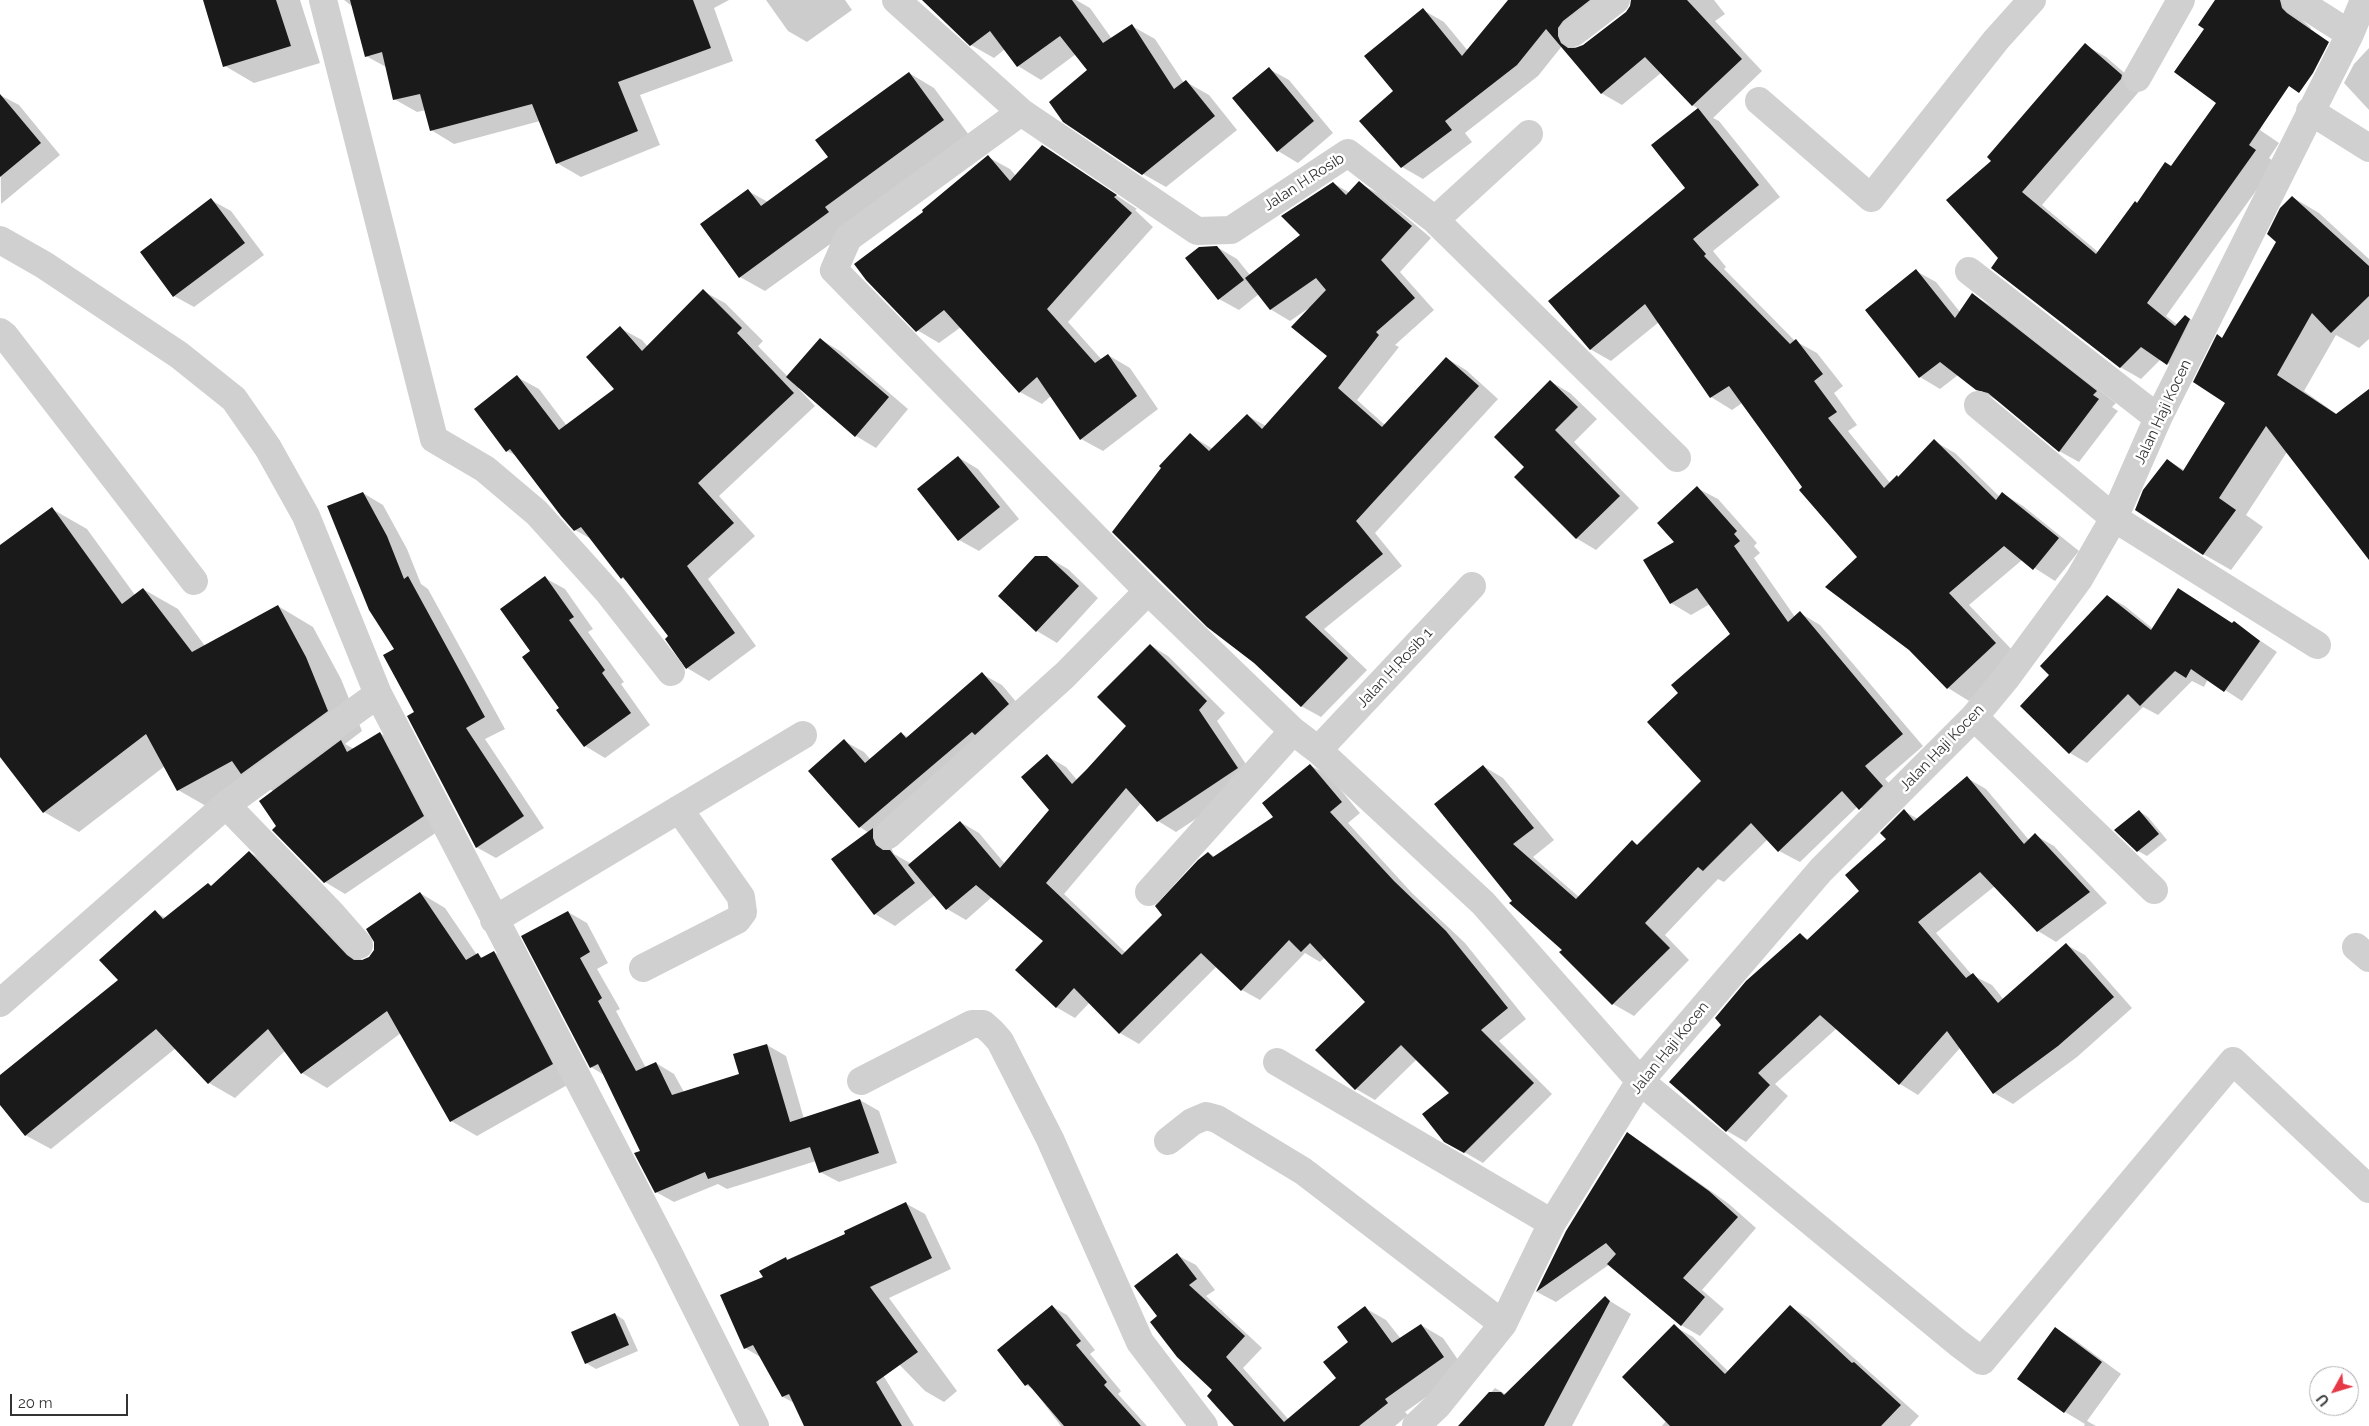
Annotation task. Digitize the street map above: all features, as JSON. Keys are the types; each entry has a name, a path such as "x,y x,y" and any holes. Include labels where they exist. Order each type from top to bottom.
{"street":[{"path":"323,0 434,439 485,469 537,513 609,593 671,672"},
{"name":"Jalan H.Rosib","path":"896,0 1021,112 1197,231 1231,230 1348,153 1435,220 1677,458"},
{"path":"1573,33 1616,0"},
{"path":"1758,101 1871,198 1996,40 2032,0"},
{"path":"2137,78 2181,0"},
{"path":"2296,0 2350,34"},
{"name":"Jalan Haji Kocen","path":"1416,1426 1438,1405 1503,1324 1552,1223 1640,1080 1821,870 1974,717 2024,656 2079,579 2114,518 2158,418 2350,34 2364,0"},
{"path":"2310,111 2369,148"},
{"path":"1021,112 848,238 834,270 1148,592 1293,731 1318,750 1483,902 1640,1080 1958,1343 1982,1360 2234,1061 2369,1189"},
{"path":"1435,220 1529,134"},
{"path":"0,240 44,265 179,355 234,399 268,448 306,516 378,694 668,1252 755,1426"},
{"path":"1969,271 2158,418"},
{"path":"0,332 194,581"},
{"path":"1978,405 2114,518 2317,645"},
{"name":"Jalan H.Rosib 1","path":"1318,750 1472,586"},
{"path":"888,835 1065,676 1148,592"},
{"path":"0,1003 226,805 378,694"},
{"path":"1974,717 2154,890"},
{"path":"1149,892 1293,731"},
{"path":"494,920 803,735"},
{"path":"226,805 331,913 359,945"},
{"path":"643,968 737,920 743,912 740,897 679,809"},
{"path":"861,1081 972,1024 983,1024 992,1032 1000,1041 1050,1139 1140,1342 1204,1426"},
{"path":"1277,1062 1552,1223"},
{"path":"1168,1141 1192,1122 1206,1116 1217,1119 1303,1172 1503,1324"}],"building":[{"path":"203,0 276,0 291,46 223,67"},
{"path":"350,0 693,0 711,48 618,82 638,131 556,164 532,104 430,131 420,94 393,100 382,52 365,57"},
{"path":"922,0 1072,0 1103,43 1132,24 1174,89 1186,80 1215,116 1142,175 1063,122 1049,102 1087,70 1060,36 1017,67 990,31 970,46"},
{"path":"1508,0 1590,0 1563,21 1558,28 1558,36 1561,43 1568,48 1575,48 1583,45 1626,12 1631,0 1687,0 1742,59 1692,106 1645,57 1601,94 1546,29 1517,65 1445,121 1452,130 1401,168 1359,121 1393,91 1364,56 1423,8 1462,56"},
{"path":"2215,0 2280,0 2282,8 2287,13 2329,42 2313,73 2299,93 2289,86 2249,145 2256,150 2147,303 2175,326 2185,315 2190,319 2167,365 2141,347 2120,368 1991,268 1998,258 1946,200 1991,161 1987,157 2085,43 2122,75 2121,79 2022,192 2096,254 2135,201 2137,203 2165,162 2171,166 2216,103 2174,72 2204,29 2198,25"},
{"path":"1269,67 1314,121 1277,152 1232,98"},
{"path":"909,72 944,120 825,207 829,212 739,278 700,224 748,189 761,206 828,157 815,140"},
{"path":"0,94 41,143 0,177"},
{"path":"1698,108 1759,185 1693,239 1706,254 1704,256 1790,344 1796,339 1823,374 1814,381 1837,412 1828,418 1884,488 1897,475 1898,477 1934,439 1996,500 2002,492 2059,538 2033,570 2004,546 1949,593 1996,643 1947,689 1909,650 1825,587 1857,557 1799,490 1802,487 1729,386 1710,398 1645,304 1590,350 1548,301 1685,188 1651,145"},
{"path":"1042,145 1117,195 1114,197 1132,213 1047,309 1095,363 1108,354 1137,396 1080,440 1037,377 1019,393 944,310 916,332 866,280 854,264 923,212 922,210 988,155 1010,181"},
{"path":"1359,181 1412,226 1381,260 1415,298 1376,332 1379,335 1338,388 1382,427 1446,357 1479,386 1356,521 1383,554 1305,617 1348,658 1301,707 1254,663 1207,627 1112,532 1161,468 1159,466 1190,433 1209,451 1247,414 1262,429 1327,356 1291,327 1326,290 1316,278 1270,310 1245,278 1300,235 1281,216 1333,182 1346,195"},
{"path":"2292,196 2369,266 2369,296 2331,333 2312,313 2277,375 2336,414 2369,389 2369,560 2266,426 2219,498 2236,510 2203,555 2135,510 2143,490 2167,459 2183,471 2225,403 2193,382 2217,334 2222,338 2276,242 2267,234 2280,208"},
{"path":"211,198 245,243 173,297 140,252"},
{"path":"1217,246 1244,280 1218,300 1185,258 1199,247"},
{"path":"1916,269 1955,318 1972,293 2097,391 2093,395 2099,399 2059,452 1988,393 1976,390 1940,362 1919,378 1865,310"},
{"path":"703,289 742,328 737,333 794,393 698,483 734,523 687,566 735,633 686,669 665,639 668,636 623,577 621,579 581,527 574,531 510,449 506,452 474,409 517,375 559,430 614,389 586,357 620,326 642,351"},
{"path":"820,338 889,397 855,437 786,377"},
{"path":"1550,380 1578,407 1555,430 1620,496 1576,539 1514,477 1524,467 1494,437"},
{"path":"958,456 1000,507 958,541 917,489"},
{"path":"1697,486 1737,531 1734,534 1740,541 1734,546 1788,622 1800,611 1903,734 1865,766 1883,786 1859,810 1842,791 1778,852 1751,823 1703,871 1698,867 1645,923 1670,948 1612,1005 1559,952 1562,950 1509,903 1512,901 1434,804 1483,765 1534,828 1513,844 1576,899 1632,840 1637,845 1701,781 1647,722 1678,693 1671,685 1730,634 1697,588 1670,604 1643,560 1674,542 1657,523"},
{"path":"363,492 387,536 404,579 408,576 485,717 466,728 524,816 476,848 407,716 414,712 383,655 394,649 369,610 327,506"},
{"path":"52,507 122,604 143,588 192,652 278,605 306,657 328,711 241,774 232,761 177,791 146,734 43,813 0,757 0,545"},
{"path":"1035,556 1047,556 1079,586 1036,632 998,596"},
{"path":"545,576 574,617 569,620 605,670 602,673 631,713 584,747 556,710 559,708 522,657 530,651 500,609"},
{"path":"2178,588 2232,623 2234,621 2260,641 2224,692 2191,669 2186,678 2175,671 2140,706 2128,694 2069,754 2020,706 2049,675 2040,666 2107,595 2151,630"},
{"path":"1150,644 1207,701 1199,710 1238,768 1157,822 1126,788 1046,883 1122,955 1162,915 1155,906 1198,860 1208,852 1213,857 1273,817 1262,803 1310,764 1342,802 1330,812 1394,881 1446,931 1508,1008 1481,1030 1534,1083 1464,1153 1444,1142 1422,1114 1449,1093 1401,1045 1355,1090 1315,1050 1365,1002 1310,943 1301,952 1289,940 1241,991 1201,953 1119,1034 1074,988 1056,1008 1015,970 1043,941 976,885 946,910 908,865 960,821 1000,868 1049,810 1021,777 1047,754 1072,784 1087,769 1126,726 1097,697"},
{"path":"982,672 1009,704 975,735 972,732 859,828 808,771 844,739 865,763 901,732 906,738"},
{"path":"380,732 424,816 324,883 272,830 276,826 259,801 341,740 347,752"},
{"path":"1967,776 2024,844 2035,833 2090,892 2037,932 1980,872 1918,922 1966,978 1973,973 1998,1003 2066,943 2114,997 2058,1046 1993,1094 1947,1031 1899,1085 1820,1015 1758,1073 1770,1085 1726,1132 1669,1082 1721,1025 1715,1018 1746,981 1800,933 1807,940 1859,891 1845,875 1886,839 1880,833 1904,809 1914,821"},
{"path":"2139,810 2159,834 2137,852 2114,830"},
{"path":"873,828 873,838 876,845 883,850 890,850 915,883 874,915 831,859"},
{"path":"249,851 347,955 354,960 362,960 369,957 374,950 374,942 366,929 420,892 466,960 478,953 481,958 494,951 553,1064 450,1122 387,1011 301,1074 268,1029 208,1084 156,1029 25,1136 0,1105 0,1075 118,980 99,960 155,910 163,919 208,883 211,886"},
{"path":"568,911 590,952 580,958 602,998 598,1001 636,1071 656,1062 672,1095 739,1074 733,1054 767,1044 790,1122 860,1099 879,1153 819,1173 810,1147 708,1179 705,1172 655,1193 634,1153 640,1151 598,1064 590,1068 521,936"},
{"path":"1627,1132 1709,1191 1738,1217 1683,1278 1705,1297 1681,1326 1607,1264 1616,1254 1606,1243 1536,1292 1566,1231"},
{"path":"906,1202 932,1258 870,1287 918,1352 876,1382 902,1426 804,1426 789,1394 782,1397 753,1345 744,1349 720,1295 763,1277 759,1271 786,1257 787,1260 845,1234 844,1231"},
{"path":"1177,1253 1197,1279 1189,1285 1245,1336 1226,1357 1284,1422 1336,1378 1323,1362 1348,1342 1337,1327 1365,1306 1392,1343 1421,1324 1444,1357 1385,1399 1388,1403 1359,1426 1234,1426 1207,1396 1212,1390 1177,1357 1150,1322 1157,1316 1134,1286"},
{"path":"1605,1296 1610,1301 1544,1426 1458,1426 1489,1392 1501,1392 1504,1395"},
{"path":"1052,1305 1081,1341 1076,1345 1107,1382 1104,1385 1141,1426 1064,1426 1028,1384 1025,1386 997,1350"},
{"path":"1790,1305 1852,1363 1854,1362 1901,1405 1881,1426 1670,1426 1622,1377 1674,1324 1725,1374"},
{"path":"615,1313 629,1345 585,1364 571,1332"},
{"path":"2055,1327 2102,1362 2064,1413 2017,1379"}]}
